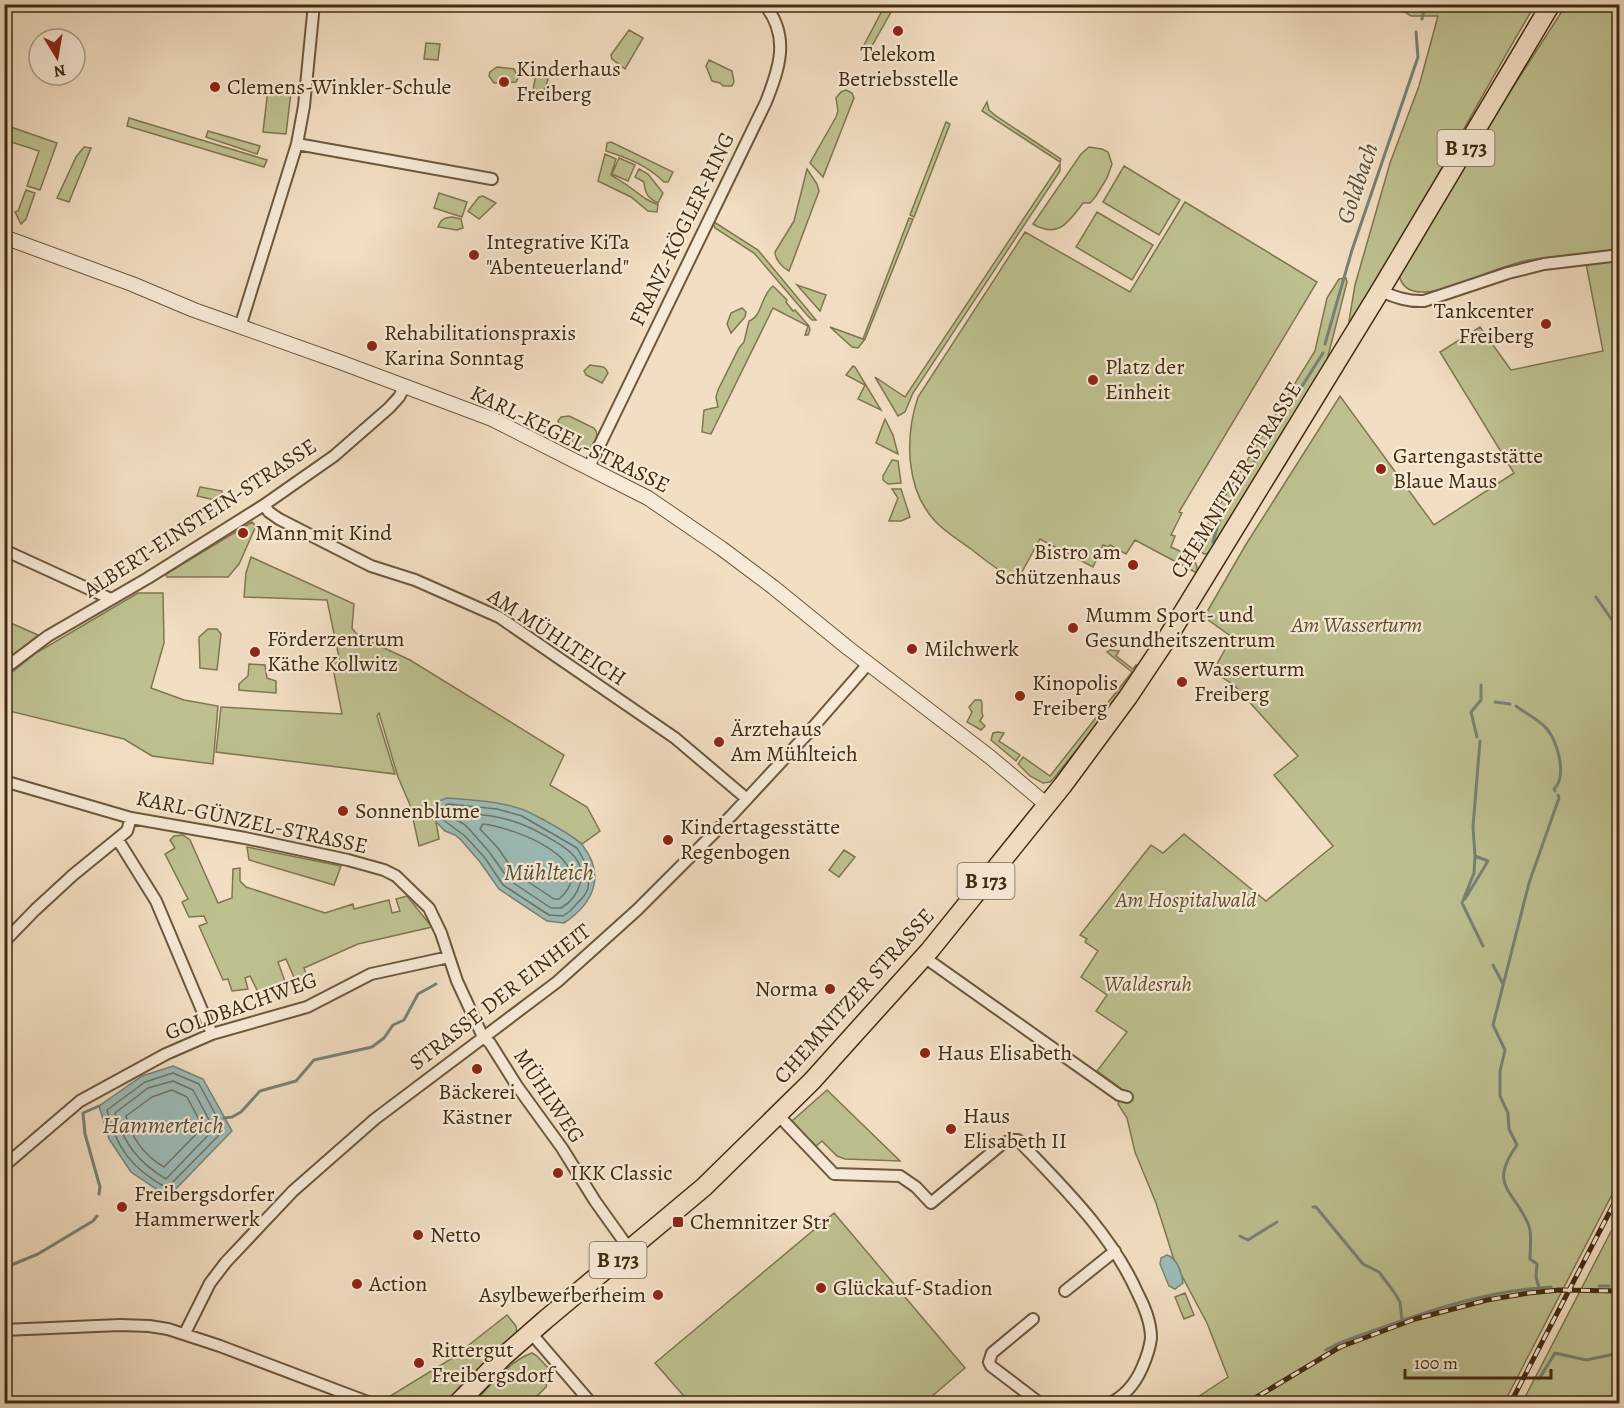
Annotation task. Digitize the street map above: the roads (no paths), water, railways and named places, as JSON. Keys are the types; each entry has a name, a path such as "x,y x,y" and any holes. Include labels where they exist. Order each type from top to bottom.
{"main road":[{"name":"B 173","path":"1380,291 1551,4"},
{"name":"CHEMNITZER STRASSE","path":"457,1404 531,1333 704,1187 846,1045 924,957 1047,805 1138,683 1213,565 1380,291"}],"street":[{"path":"240,327 297,144 304,106 314,4"},
{"name":"FRANZ-KÖGLER-RING","path":"589,467 766,102 776,76 780,40 771,15 764,4"},
{"path":"297,144 492,179"},
{"name":"KARL-KEGEL-STRASSE","path":"4,237 240,327 492,419 648,498 721,548 965,738 1047,805"},
{"path":"1380,291 1398,299 1413,302 1424,301 1508,273 1544,264 1620,255"},
{"name":"ALBERT-EINSTEIN-STRASSE","path":"4,669 48,636 148,578 264,505 334,456 399,398 405,386"},
{"name":"AM MÜHLTEICH","path":"264,505 279,519 371,566 415,580 499,617 675,738 747,799"},
{"path":"4,550 111,599"},
{"name":"STRASSE DER EINHEIT","path":"185,1333 210,1283 226,1262 293,1191 351,1139 557,982 637,910 747,799 868,664"},
{"name":"KARL-GÜNZEL-STRASSE","path":"4,781 131,818 267,843 384,870 402,881 429,908 449,957"},
{"path":"4,942 58,889 118,840 127,831 131,818"},
{"path":"118,840 156,902 212,1034"},
{"name":"MÜHLWEG","path":"449,957 457,981 483,1037 490,1043 630,1250"},
{"name":"GOLDBACHWEG","path":"4,1166 80,1101 166,1054 212,1034 298,1011 371,974 449,957"},
{"path":"924,957 1065,1058 1119,1095 1127,1097"},
{"path":"778,1115 834,1174 900,1176 916,1187 931,1203 1002,1144 1018,1140 1085,1211 1115,1251 1130,1276 1144,1308 1151,1340 1138,1376 1126,1392 1108,1404"},
{"path":"1065,1291 1115,1251"},
{"path":"1033,1319 992,1353 989,1362 991,1366 1041,1404"},
{"path":"4,1330 149,1326 185,1333 358,1401 373,1404"},
{"path":"531,1333 592,1404"}],"water":[{"name":"Mühlteich","path":"447,798 476,800 515,807 573,837 583,846 594,868 595,879 589,898 564,923 547,921 499,889 461,840 445,831 436,822 434,810 436,802"},
{"name":"Hammerteich","path":"173,1066 203,1079 232,1131 168,1197 131,1172 109,1139 99,1106 142,1076"},
{"path":"1167,1255 1178,1266 1183,1283 1175,1289 1169,1286 1160,1264 1161,1258"}],"waterway":[{"name":"Goldbach","path":"1422,19 1425,4"},
{"name":"Goldbach","path":"1325,344 1352,250 1418,57 1416,32"},
{"name":"Goldbach","path":"1213,542 1221,514 1323,353"},
{"path":"1596,597 1612,620"},
{"path":"1616,626 1620,634"},
{"path":"1477,737 1471,712 1481,700 1481,685"},
{"path":"1495,702 1510,704"},
{"path":"1516,706 1541,723 1549,731 1557,747 1560,775 1555,791"},
{"path":"1462,903 1474,873 1473,827 1480,741"},
{"path":"1539,1288 1536,1277 1537,1264 1530,1259 1529,1226 1506,1188 1504,1180 1504,1170 1508,1159 1517,1145 1509,1129 1508,1113 1500,1096 1500,1071 1505,1050 1493,1025 1529,883 1559,798 1558,795"},
{"path":"1465,899 1488,861 1475,856"},
{"path":"1463,905 1483,946"},
{"path":"1493,965 1503,984"},
{"name":"Goldbach","path":"224,1118 241,1112 260,1091 296,1081 314,1060 372,1047 384,1038 393,1025 404,1020 418,994 436,984"},
{"name":"Goldbach","path":"99,1106 83,1113 85,1134 100,1187 99,1194"},
{"path":"1313,1207 1316,1207 1363,1264 1379,1272 1400,1302 1402,1320"},
{"name":"Goldbach","path":"4,1268 38,1254 93,1221 97,1216"},
{"path":"1240,1236 1248,1240 1277,1222"},
{"path":"1599,1286 1609,1286"},
{"path":"1326,1350 1339,1343 1443,1307 1486,1296 1551,1287"},
{"path":"1539,1379 1555,1353 1586,1360 1615,1354 1620,1356"}],"railway":[{"path":"1510,1404 1620,1192"},
{"path":"1245,1404 1340,1347 1415,1319 1487,1300 1529,1293 1559,1290 1620,1291"}],"place":[{"name":"Telekom Betriebsstelle","path":"898,31"},
{"name":"Kinderhaus Freiberg","path":"504,82"},
{"name":"Clemens-Winkler-Schule","path":"215,87"},
{"name":"Integrative KiTa \"Abenteuerland\"","path":"474,255"},
{"name":"Tankcenter Freiberg","path":"1546,324"},
{"name":"Rehabilitationspraxis Karina Sonntag","path":"372,346"},
{"name":"Platz der Einheit","path":"1093,380"},
{"name":"Gartengaststätte Blaue Maus","path":"1381,469"},
{"name":"Mann mit Kind","path":"243,533"},
{"name":"Bistro am Schützenhaus","path":"1133,565"},
{"name":"Mumm Sport- und Gesundheitszentrum","path":"1073,628"},
{"name":"Milchwerk","path":"912,649"},
{"name":"Förderzentrum Käthe Kollwitz","path":"255,652"},
{"name":"Wasserturm Freiberg","path":"1182,682"},
{"name":"Kinopolis Freiberg","path":"1020,696"},
{"name":"Ärztehaus Am Mühlteich","path":"719,742"},
{"name":"Sonnenblume","path":"343,811"},
{"name":"Kindertagesstätte Regenbogen","path":"668,840"},
{"name":"Norma","path":"830,989"},
{"name":"Haus Elisabeth","path":"925,1053"},
{"name":"Bäckerei Kästner","path":"477,1069"},
{"name":"Haus Elisabeth II","path":"951,1129"},
{"name":"IKK Classic","path":"558,1173"},
{"name":"Freibergsdorfer Hammerwerk","path":"122,1207"},
{"name":"Chemnitzer Str","path":"678,1222"},
{"name":"Netto","path":"418,1235"},
{"name":"Action","path":"357,1284"},
{"name":"Glückauf-Stadion","path":"821,1288"},
{"name":"Asylbewerberheim","path":"658,1295"},
{"name":"Rittergut Freibergsdorf","path":"419,1363"}],"park label":[{"name":"Am Wasserturm","path":"1357,625"},
{"name":"Am Hospitalwald","path":"1186,900"},
{"name":"Waldesruh","path":"1148,984"}]}
